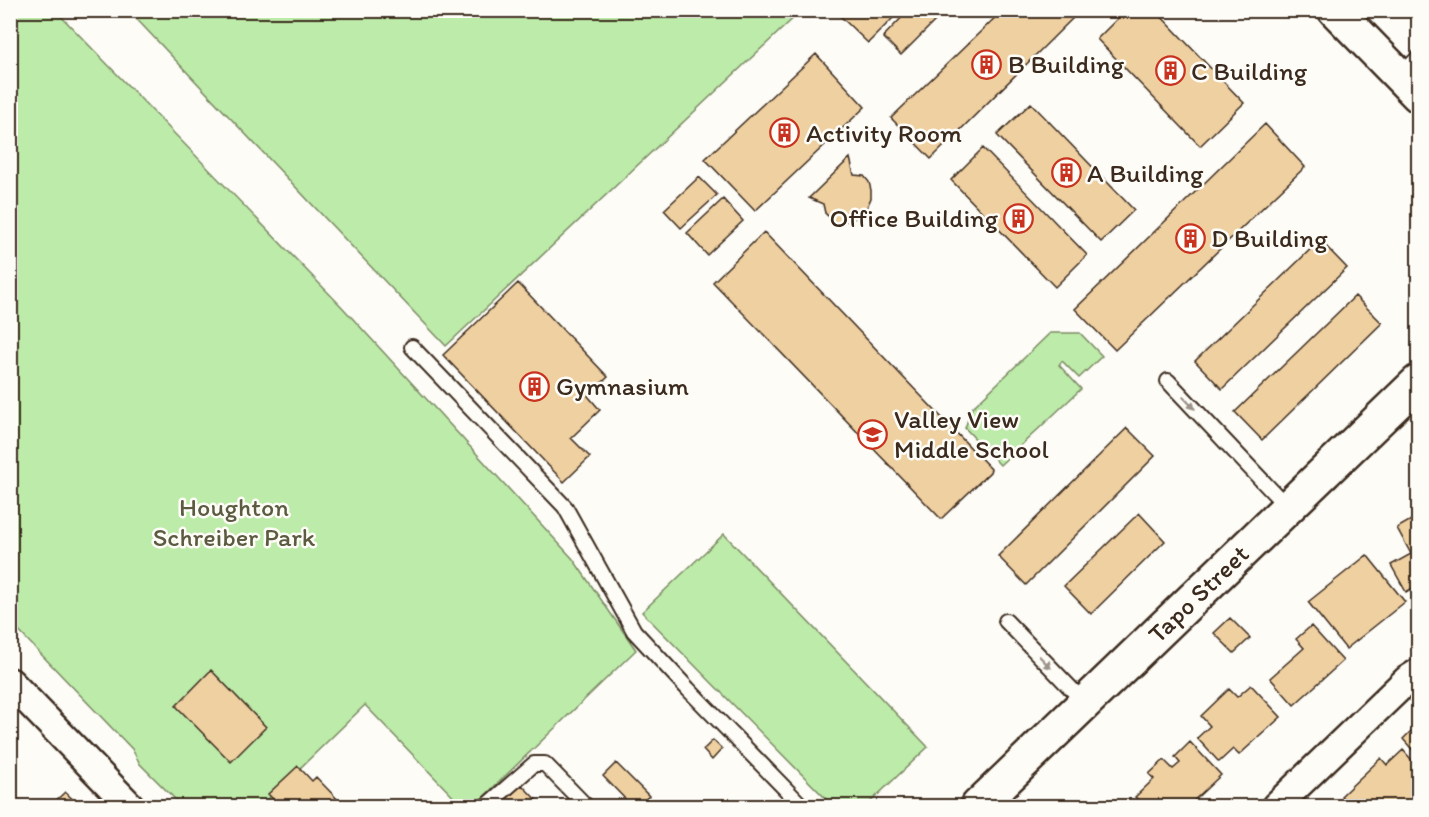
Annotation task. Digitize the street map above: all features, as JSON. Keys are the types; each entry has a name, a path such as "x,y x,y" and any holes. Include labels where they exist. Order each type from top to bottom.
{"street":[{"path":"1335,10 1412,76"},
{"name":"Tapo Street","path":"978,807 1419,382"},
{"path":"1276,807 1407,680 1419,673"},
{"path":"10,682 130,807"}],"lane":[{"path":"412,347 565,507 633,631 802,807"},
{"path":"1168,381 1288,508"},
{"path":"1006,621 1085,703"},
{"path":"486,807 534,764 545,764 586,807"}],"green space":[{"name":"Houghton Schreiber Park","path":"55,10 343,308 573,559 636,650 474,806 462,806 365,705 261,806 182,806 140,764 132,749 11,623 11,11"},
{"path":"129,11 801,11 446,346"},
{"path":"1050,333 1080,333 1102,356 1079,378 1062,361 1059,365 1081,389 1000,465 965,428 972,408"},
{"path":"724,534 928,747 866,806 833,806 642,612"}],"building":[{"path":"843,10 901,10 868,43 839,15"},
{"path":"909,10 926,10 936,20 901,55 883,37"},
{"name":"B Building","path":"1003,10 1081,10 931,159 891,118"},
{"name":"C Building","path":"1126,10 1155,10 1244,103 1200,146 1097,39"},
{"name":"Activity Room","path":"816,54 865,107 755,211 705,159"},
{"name":"A Building","path":"1031,103 1134,210 1101,242 997,135"},
{"name":"D Building","path":"1265,124 1305,167 1115,350 1075,309"},
{"name":"Office Building","path":"983,148 1087,255 1055,287 951,180"},
{"path":"850,158 854,175 864,176 869,182 871,198 867,207 858,216 841,224 835,223 825,213 823,204 809,198"},
{"path":"699,177 717,195 681,228 664,210"},
{"path":"723,199 743,221 707,255 687,233"},
{"path":"764,232 991,469 941,519 713,282"},
{"path":"1320,240 1347,268 1222,389 1195,361"},
{"name":"Gymnasium","path":"518,283 608,377 588,396 600,410 571,438 590,457 564,482 443,355"},
{"path":"1355,296 1382,323 1262,440 1235,412"},
{"path":"1127,428 1155,456 1026,585 998,556"},
{"path":"1139,513 1165,541 1091,614 1064,586"},
{"path":"1418,516 1418,585 1406,592 1391,565 1411,554 1397,528"},
{"path":"1367,555 1405,602 1346,649 1308,602"},
{"path":"1230,618 1250,638 1234,653 1214,633"},
{"path":"1311,626 1343,661 1294,705 1270,678 1304,648 1296,639"},
{"path":"211,670 266,727 231,762 176,706"},
{"path":"1251,685 1281,717 1239,755 1233,749 1219,762 1197,738 1210,726 1201,716 1229,689 1237,697"},
{"path":"1418,724 1418,756 1403,739"},
{"path":"713,740 722,749 712,760 703,750"},
{"path":"1190,742 1221,775 1188,806 1145,806 1135,797 1154,779 1149,774 1164,760 1173,769 1180,763 1175,757"},
{"path":"1403,750 1418,767 1418,800 1412,806 1351,806 1341,796 1381,758 1387,765"},
{"path":"616,763 649,796 638,806 632,806 603,776"},
{"path":"298,766 312,781 316,777 344,806 280,806 268,794"},
{"path":"522,785 542,806 499,806"},
{"path":"65,792 80,806 50,806"}],"place":[{"name":"B Building","path":"987,64"},
{"name":"C Building","path":"1170,71"},
{"name":"Activity Room","path":"785,133"},
{"name":"A Building","path":"1066,173"},
{"name":"Office Building","path":"1019,218"},
{"name":"D Building","path":"1190,238"},
{"name":"Gymnasium","path":"535,386"},
{"name":"Valley View Middle School","path":"873,434"}]}
